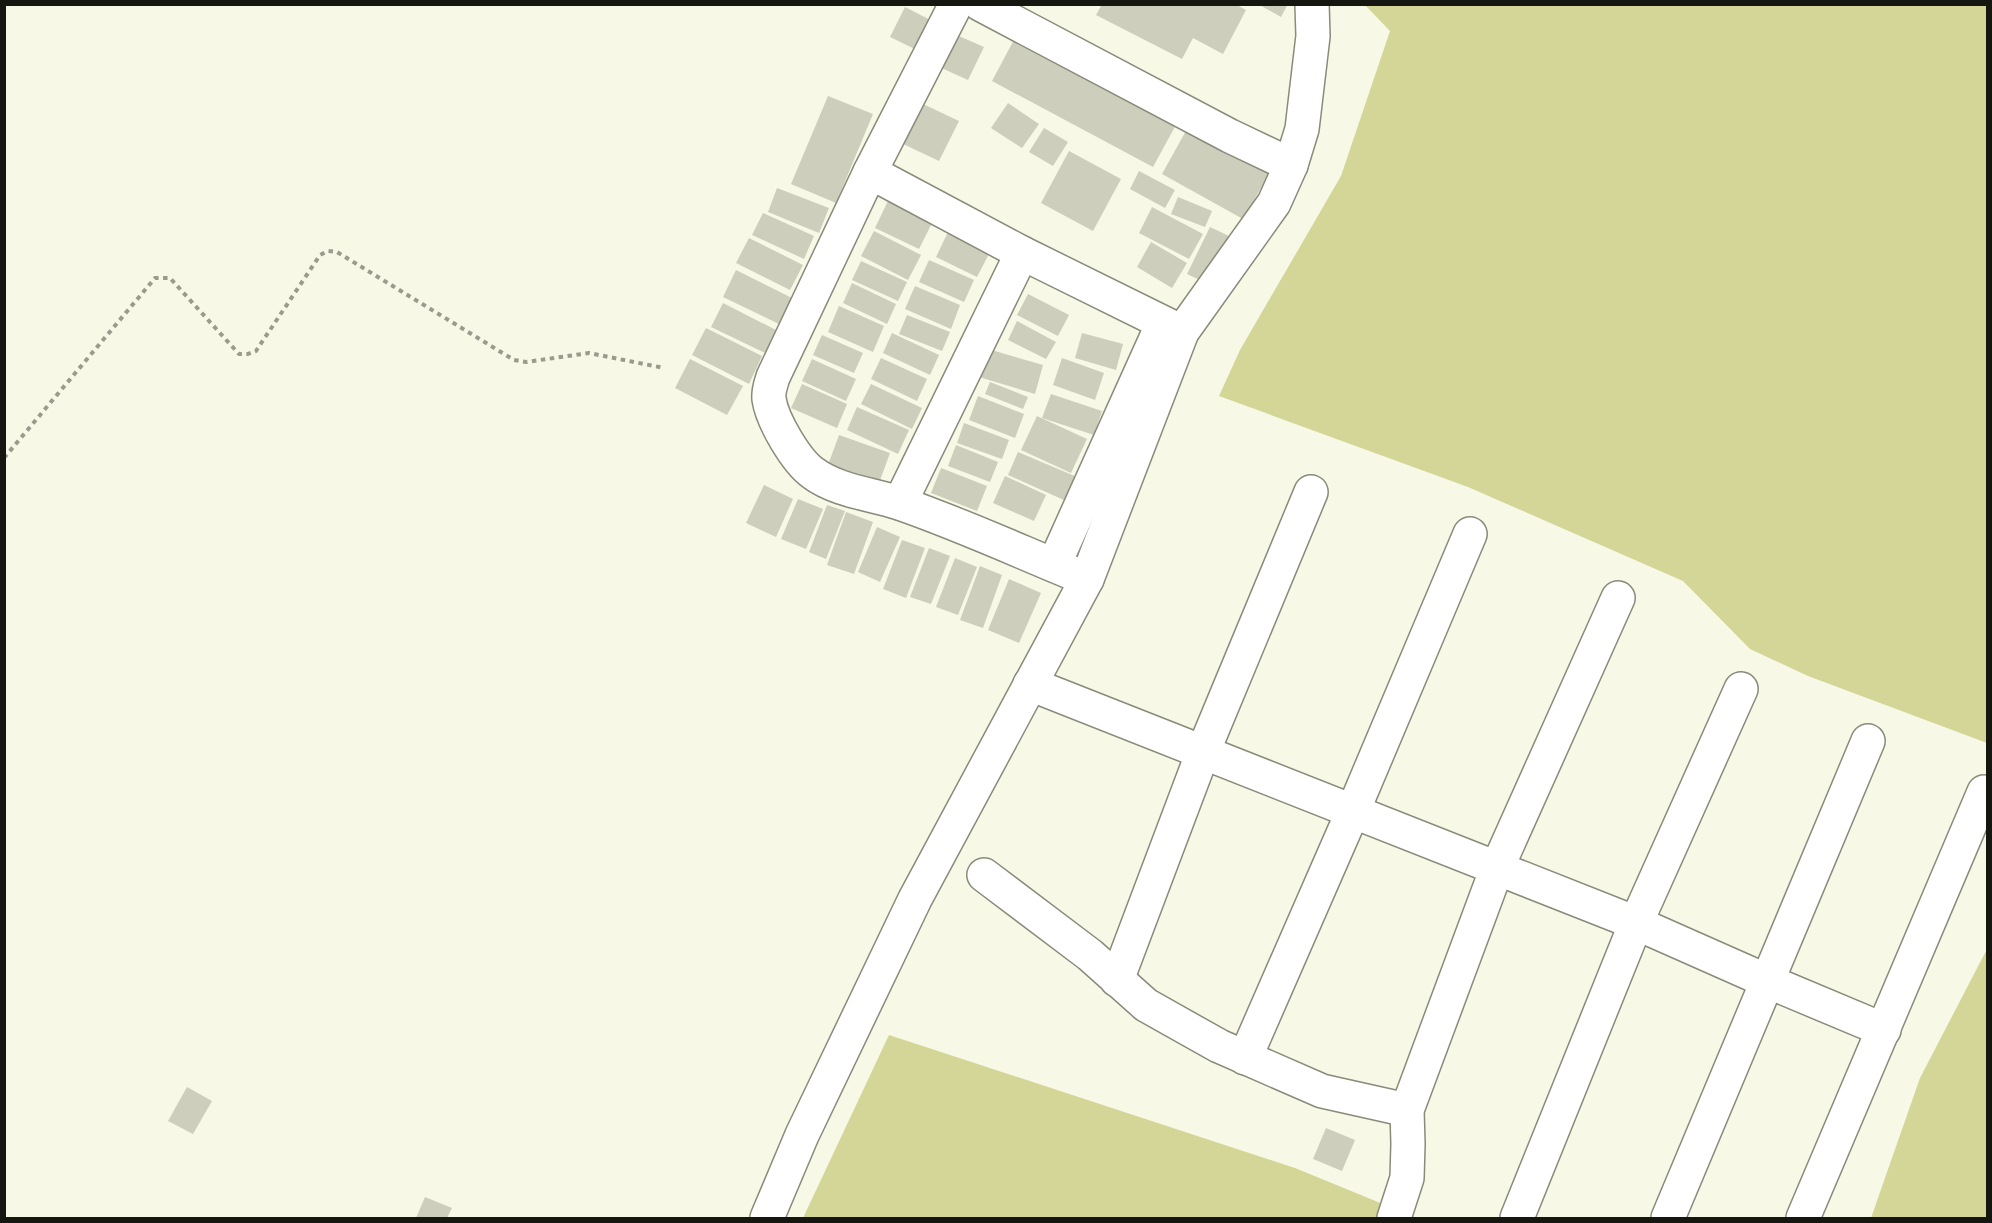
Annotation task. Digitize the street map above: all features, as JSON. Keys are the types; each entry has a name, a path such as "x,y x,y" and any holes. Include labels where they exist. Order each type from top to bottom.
{"street":[{"path":"956,4 870,172 774,377 769,391 769,400 784,435 799,459 812,472 827,481 900,503 1087,579"},
{"path":"980,4 1230,136 1291,165"},
{"path":"1054,566 1172,327 1274,203 1291,165 1302,129 1313,36 1312,4"},
{"path":"870,172 1022,253 1172,327"},
{"path":"900,503 1022,253"},
{"path":"767,1218 802,1135 915,898 1087,579 1172,327"},
{"path":"1117,980 1203,752 1311,492"},
{"path":"1245,1058 1470,534"},
{"path":"1394,1218 1407,1178 1407,1110 1497,868 1618,598"},
{"path":"1030,684 1636,923 1884,1030"},
{"path":"1517,1218 1636,923 1741,689"},
{"path":"1668,1218 1868,741"},
{"path":"1803,1218 1984,792"},
{"path":"984,875 1090,955 1146,1005 1219,1046 1322,1091 1407,1110"}],"path":[{"path":"4,458 155,278 170,278 239,354 248,354 256,351 320,255 328,251 337,252 514,360 526,362 589,352 664,368"}],"green space":[{"path":"1365,5 1987,5 1987,743 1808,676 1750,649 1683,581 1468,487 1219,396 1240,350 1341,176 1390,31"},
{"path":"1987,949 1987,1218 1871,1218 1920,1078"},
{"path":"889,1035 1295,1168 1417,1218 803,1218"}],"building":[{"path":"1102,4 1235,4 1246,10 1223,54 1193,38 1182,59 1096,15"},
{"path":"1258,4 1288,4 1281,17"},
{"path":"905,7 942,26 927,55 890,37"},
{"path":"952,33 984,47 968,80 937,66"},
{"path":"1016,36 1177,123 1153,167 992,81"},
{"path":"828,96 873,114 836,203 791,184"},
{"path":"921,103 959,121 939,161 901,143"},
{"path":"1008,103 1039,124 1022,148 991,128"},
{"path":"1044,128 1068,142 1053,166 1029,152"},
{"path":"1187,129 1269,174 1243,219 1162,174"},
{"path":"1069,151 1121,179 1093,231 1041,203"},
{"path":"1139,171 1175,190 1165,208 1130,189"},
{"path":"777,188 829,208 819,233 768,212"},
{"path":"1178,197 1212,211 1205,227 1171,214"},
{"path":"888,201 932,223 919,249 875,228"},
{"path":"1152,207 1203,234 1189,259 1139,233"},
{"path":"763,213 814,236 804,259 752,235"},
{"path":"1210,227 1229,236 1206,283 1187,274"},
{"path":"874,231 921,255 908,280 861,256"},
{"path":"948,232 990,252 977,277 936,257"},
{"path":"749,238 803,265 790,290 736,263"},
{"path":"1151,242 1187,263 1172,288 1137,267"},
{"path":"929,260 974,280 964,302 919,282"},
{"path":"861,261 907,282 898,301 852,280"},
{"path":"736,270 798,301 785,327 723,297"},
{"path":"852,283 896,304 887,324 843,303"},
{"path":"915,286 960,305 951,329 905,309"},
{"path":"1028,294 1069,315 1058,336 1017,315"},
{"path":"723,303 776,330 765,353 711,327"},
{"path":"839,306 884,326 873,352 828,332"},
{"path":"907,315 950,332 942,351 899,334"},
{"path":"1017,321 1056,342 1046,359 1008,340"},
{"path":"706,328 762,356 749,384 692,355"},
{"path":"892,333 939,355 930,375 883,353"},
{"path":"1082,333 1123,344 1116,370 1075,358"},
{"path":"822,335 863,353 854,373 813,355"},
{"path":"988,349 1043,365 1035,394 979,377"},
{"path":"881,358 927,379 917,401 871,379"},
{"path":"1062,358 1104,373 1095,400 1053,385"},
{"path":"690,359 743,386 727,415 675,388"},
{"path":"812,359 856,379 846,401 802,381"},
{"path":"990,382 1028,397 1023,409 985,394"},
{"path":"802,384 847,404 837,428 791,408"},
{"path":"871,384 922,408 912,429 861,404"},
{"path":"1051,394 1102,411 1094,435 1042,418"},
{"path":"978,396 1024,414 1015,438 969,420"},
{"path":"857,407 909,430 898,454 847,430"},
{"path":"1037,416 1087,439 1071,473 1021,450"},
{"path":"964,423 1009,440 1002,459 957,443"},
{"path":"839,435 890,453 879,483 828,465"},
{"path":"956,445 998,462 990,482 948,466"},
{"path":"1018,452 1077,477 1066,501 1008,475"},
{"path":"941,468 987,486 977,511 931,493"},
{"path":"1005,476 1046,495 1034,521 993,503"},
{"path":"764,485 793,499 776,537 746,523"},
{"path":"798,499 823,509 806,549 781,539"},
{"path":"827,505 845,511 826,559 809,552"},
{"path":"846,512 873,522 854,574 827,565"},
{"path":"877,527 900,537 880,582 858,572"},
{"path":"902,540 925,548 906,598 883,589"},
{"path":"929,548 950,556 931,604 910,597"},
{"path":"955,558 977,567 958,615 936,607"},
{"path":"980,566 1002,575 983,628 960,620"},
{"path":"1009,579 1041,593 1019,643 988,630"},
{"path":"187,1087 212,1101 193,1134 168,1121"},
{"path":"1326,1128 1355,1140 1342,1171 1313,1159"},
{"path":"425,1197 452,1208 447,1218 416,1218"}]}
